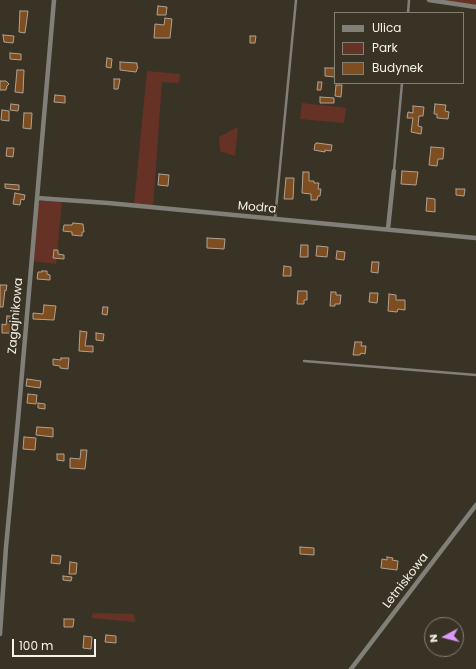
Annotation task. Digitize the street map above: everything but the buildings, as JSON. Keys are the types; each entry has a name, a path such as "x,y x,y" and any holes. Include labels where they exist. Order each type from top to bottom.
{"street":[{"name":"Zagajnikowa","path":"0,634 5,555 54,0"},
{"path":"429,0 476,7"},
{"path":"388,229 394,171"},
{"name":"Modra","path":"37,198 108,203 476,238"},
{"name":"Letniskowa","path":"351,669 476,505"}],"lane":[{"path":"275,220 296,0"},
{"path":"408,12 409,0"},
{"path":"394,171 402,84"},
{"path":"304,361 476,375"}],"green space":[{"path":"440,0 476,0 476,6"},
{"path":"147,71 180,74 179,83 162,82 153,207 134,205"},
{"path":"302,103 346,108 344,123 300,119"},
{"path":"238,127 235,156 220,151 219,137"},
{"path":"41,201 62,201 56,264 32,261 38,203"},
{"path":"93,613 134,614 135,622 91,618"}]}
